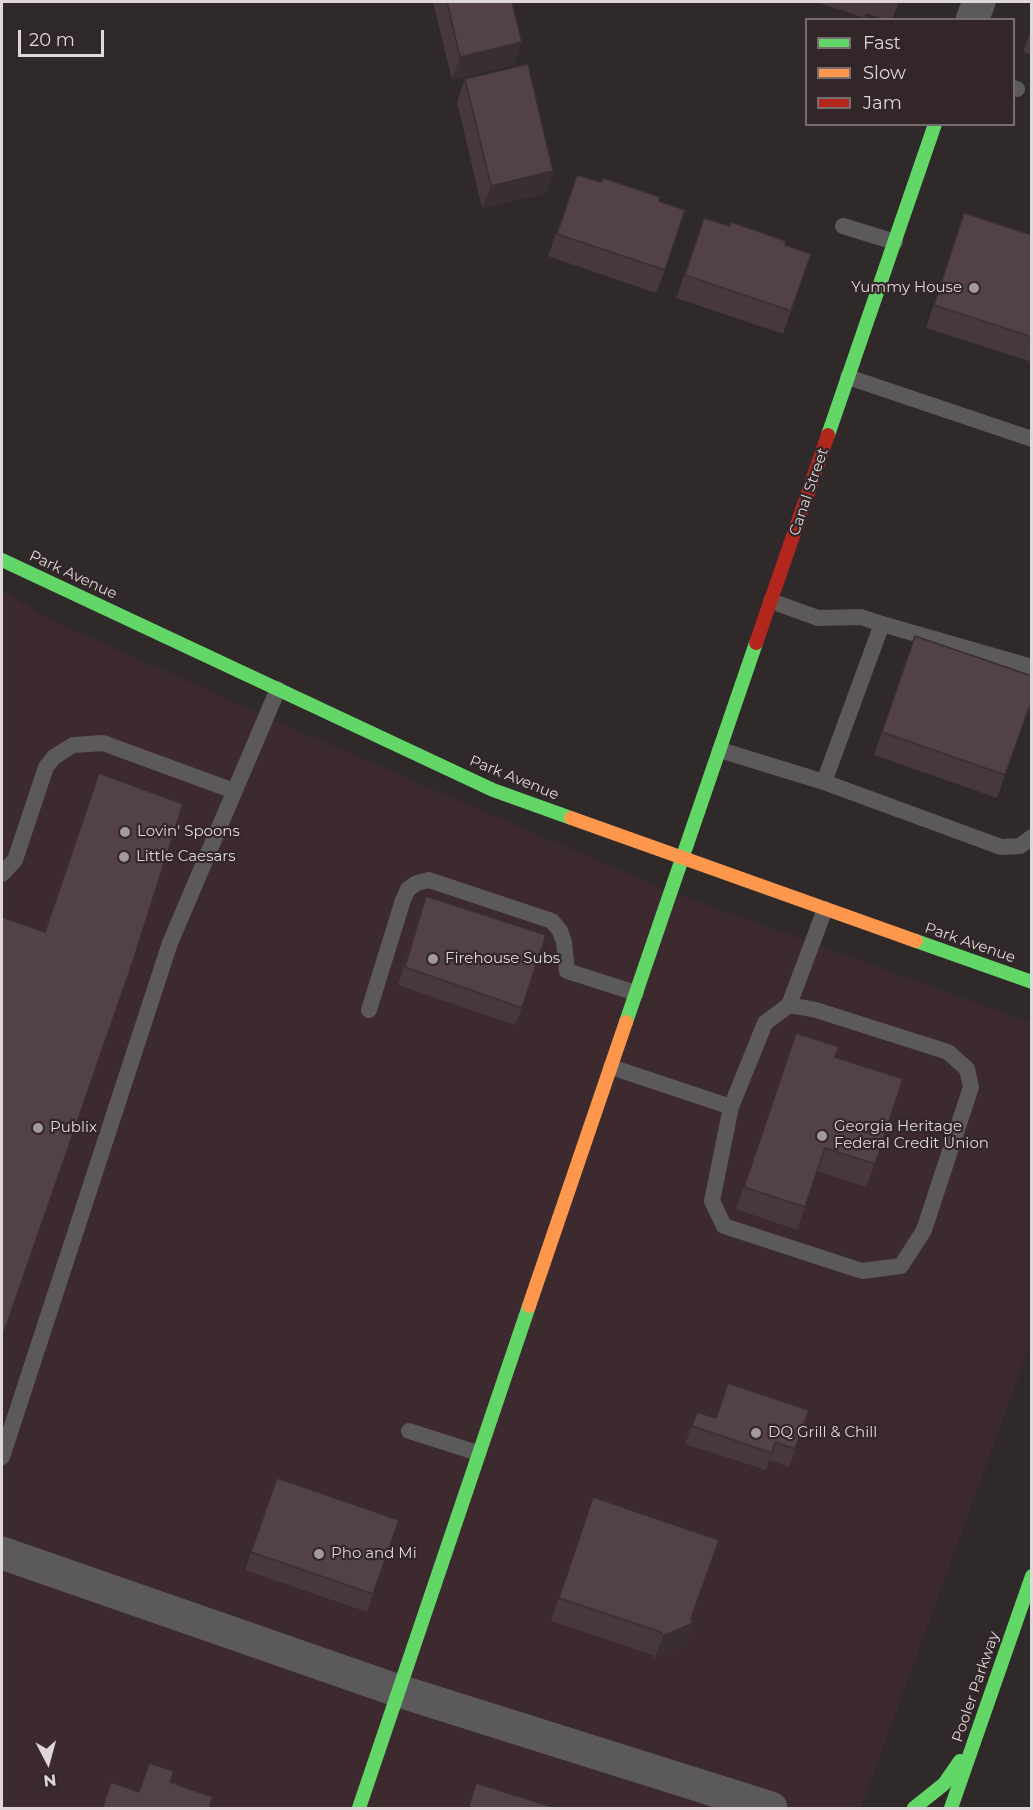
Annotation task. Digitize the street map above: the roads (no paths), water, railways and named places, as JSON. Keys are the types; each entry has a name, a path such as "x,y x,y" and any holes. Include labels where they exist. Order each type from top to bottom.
{"street":[{"path":"973,18 979,2"},
{"name":"Canal Street","path":"359,1809 396,1690 934,126"},
{"name":"Park Avenue","path":"2,560 494,790 1032,982"},
{"path":"2,1553 396,1690 771,1809"},
{"name":"Pooler Parkway","path":"951,1809 1032,1576"},
{"path":"914,1809 944,1784 975,1740"}],"lane":[{"path":"843,226 895,242"},
{"path":"848,377 1032,439"},
{"path":"771,602 818,618 861,617 1032,667"},
{"path":"824,782 882,624"},
{"path":"2,1457 170,943 278,689"},
{"path":"2,874 15,860 46,767 54,757 73,745 103,743 234,791"},
{"path":"720,750 824,782 1001,847 1020,846 1032,837"},
{"path":"369,1010 408,889 417,883 429,880 552,921 560,930 564,942 567,971 636,993"},
{"path":"789,1005 816,1010 948,1052 968,1069 971,1086 924,1230 901,1266 862,1272 724,1226 712,1200 731,1107 765,1023 789,1005 825,909"},
{"path":"611,1068 731,1107"},
{"path":"410,1431 478,1453"}],"place":[{"name":"Yummy House","path":"974,288"},
{"name":"Lovin' Spoons","path":"125,832"},
{"name":"Little Caesars","path":"124,857"},
{"name":"Firehouse Subs","path":"433,959"},
{"name":"Publix","path":"38,1128"},
{"name":"Georgia Heritage Federal Credit Union","path":"822,1136"},
{"name":"DQ Grill & Chill","path":"756,1433"},
{"name":"Pho and Mi","path":"319,1554"}]}
